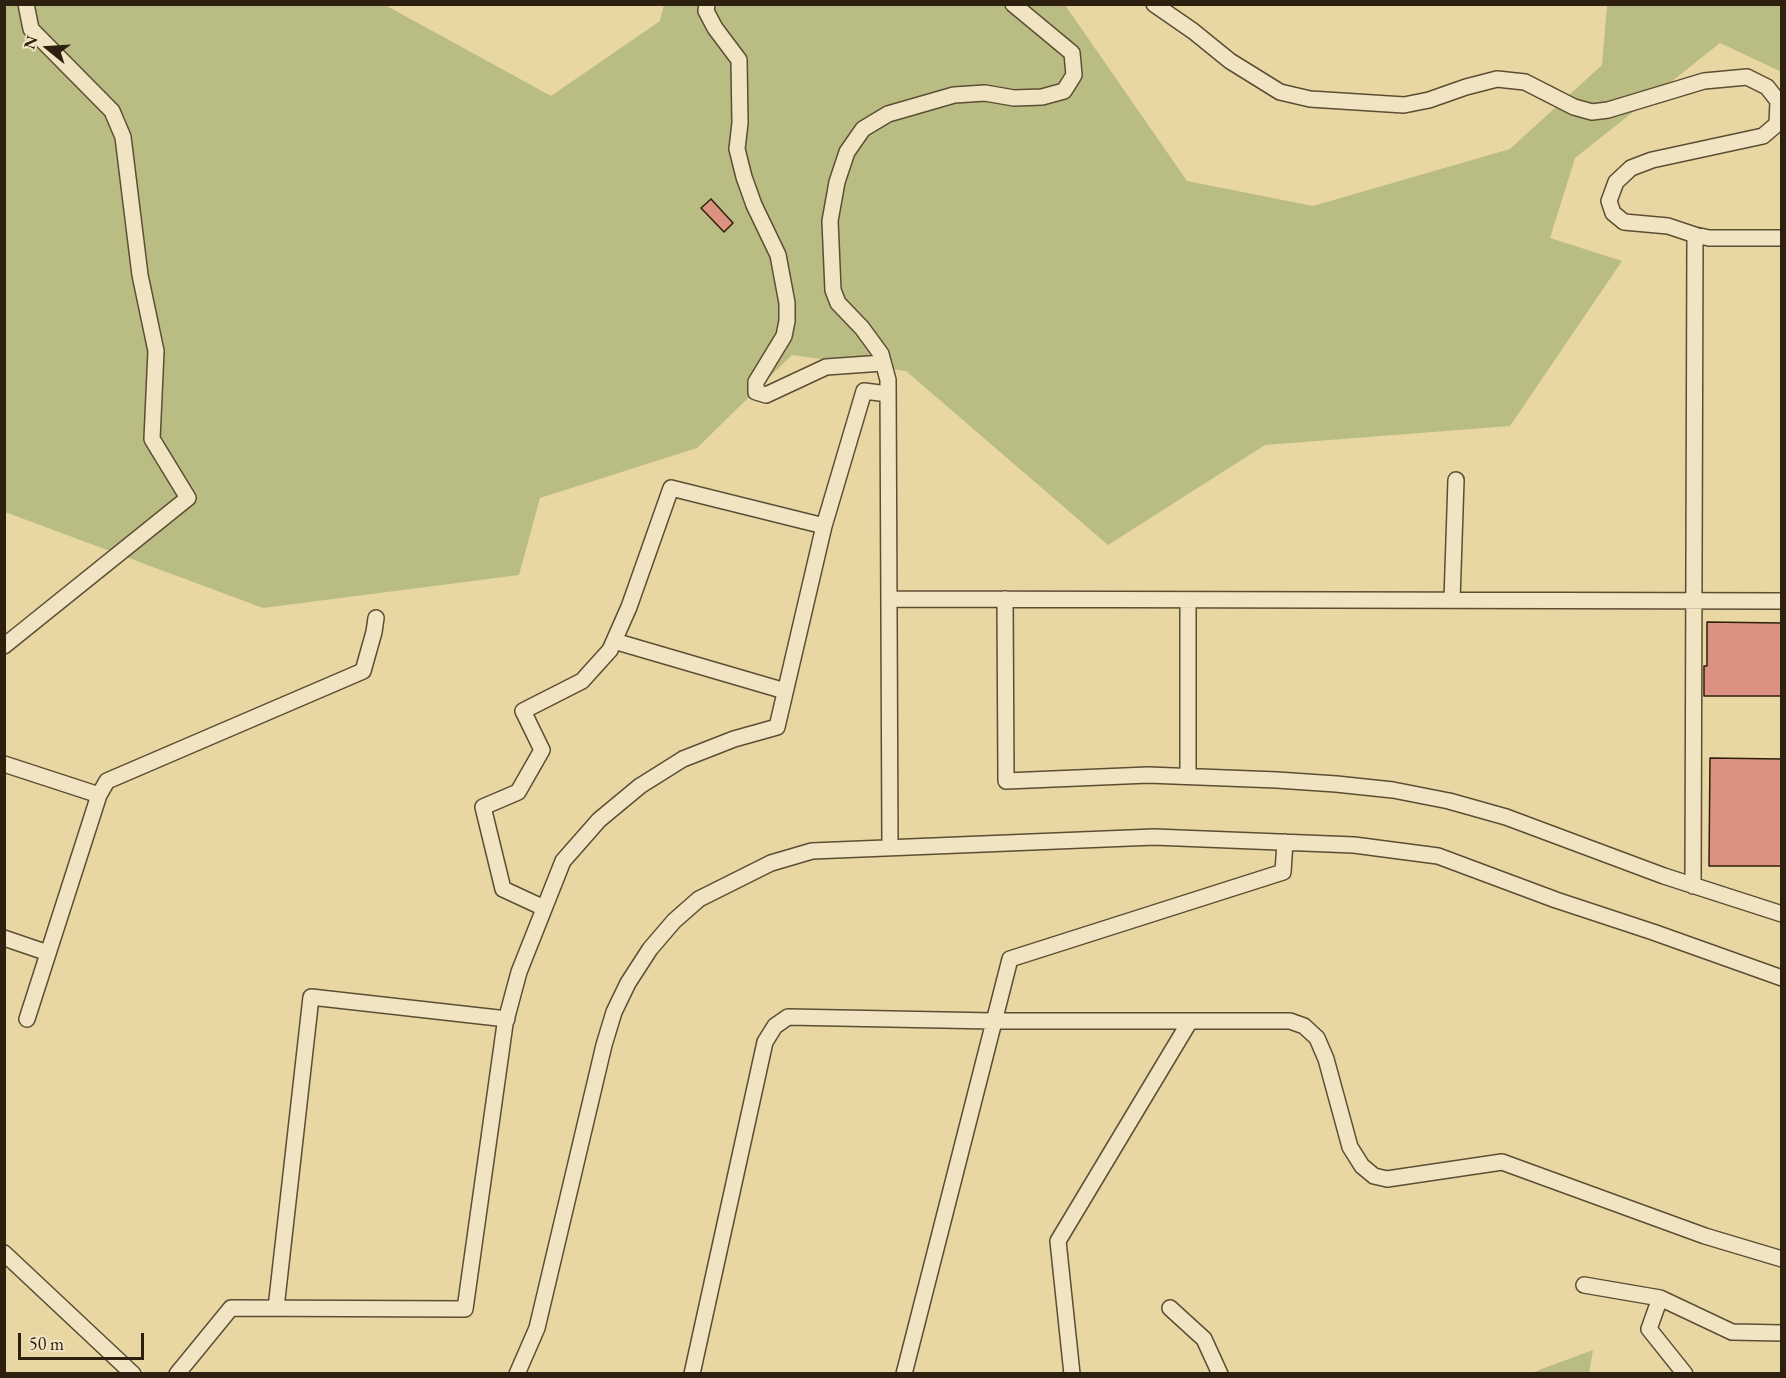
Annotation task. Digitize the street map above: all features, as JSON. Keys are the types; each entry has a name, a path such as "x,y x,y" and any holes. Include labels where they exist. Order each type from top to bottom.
{"street":[{"path":"4,646 188,498 152,439 156,351 140,275 123,136 112,111 31,29 26,4"},
{"path":"707,4 706,11 715,28 739,60 740,123 737,149 754,205 778,255 787,303 784,336 756,382 756,392 766,395 826,367 883,363"},
{"path":"890,847 888,380 881,354 862,328 838,303 833,290 830,221 837,182 847,152 863,129 888,114 954,95 985,93 1014,98 1042,97 1064,91 1074,75 1072,53 1013,4"},
{"path":"1154,4 1193,31 1230,62 1280,92 1310,99 1404,105 1497,80 1525,82 1574,107 1592,112 1608,110 1704,81 1747,77 1767,87 1779,101 1777,124 1763,136 1652,160 1631,168 1616,182 1609,201 1613,213 1624,222 1668,226 1709,237 1782,238"},
{"path":"1693,886 1695,235"},
{"path":"177,1374 231,1308 465,1309 507,1019 519,972 563,861 599,820 640,786 683,759 734,739 777,727 824,525 864,391 888,394"},
{"path":"1452,600 1455,480"},
{"path":"544,908 503,889 483,807 518,792 543,750 523,711 582,681 610,650 629,607 671,488 824,525"},
{"path":"890,599 1782,601"},
{"path":"1005,599 1006,781 1148,775 1336,784 1393,790 1449,801 1506,817 1664,876 1782,914"},
{"path":"1188,600 1188,776"},
{"path":"27,1019 99,795 107,781 363,671 376,618"},
{"path":"614,641 785,691"},
{"path":"4,764 99,795"},
{"path":"517,1374 537,1328 604,1045 614,1012 628,983 650,949 674,921 699,899 771,863 812,851 1154,837 1354,845 1438,856 1556,900 1782,978"},
{"path":"904,1374 1010,959 1283,872 1286,842"},
{"path":"4,939 48,953"},
{"path":"276,1308 311,997 507,1019"},
{"path":"692,1374 765,1042 775,1026 788,1017 993,1021 1290,1021 1304,1026 1317,1038 1326,1059 1350,1147 1362,1166 1374,1176 1387,1179 1502,1162 1705,1236 1782,1258"},
{"path":"1072,1374 1058,1241 1190,1021"},
{"path":"4,1253 133,1374"},
{"path":"1584,1285 1660,1298 1732,1332 1782,1333"},
{"path":"1660,1298 1649,1329 1685,1374"},
{"path":"1170,1308 1204,1339 1220,1374"}],"green space":[{"path":"4,5 385,5 551,96 660,21 664,5 1065,5 1187,181 1313,206 1510,149 1602,65 1607,5 1781,5 1782,72 1720,43 1575,158 1550,238 1622,261 1510,426 1265,445 1108,545 906,371 792,355 697,448 540,498 519,575 263,608 5,512"},
{"path":"1593,1350 1589,1373 1531,1373"}],"building":[{"path":"711,199 733,223 724,232 701,208"},
{"path":"1707,622 1782,623 1781,696 1704,696"},
{"path":"1710,758 1782,759 1782,866 1709,866"}]}
